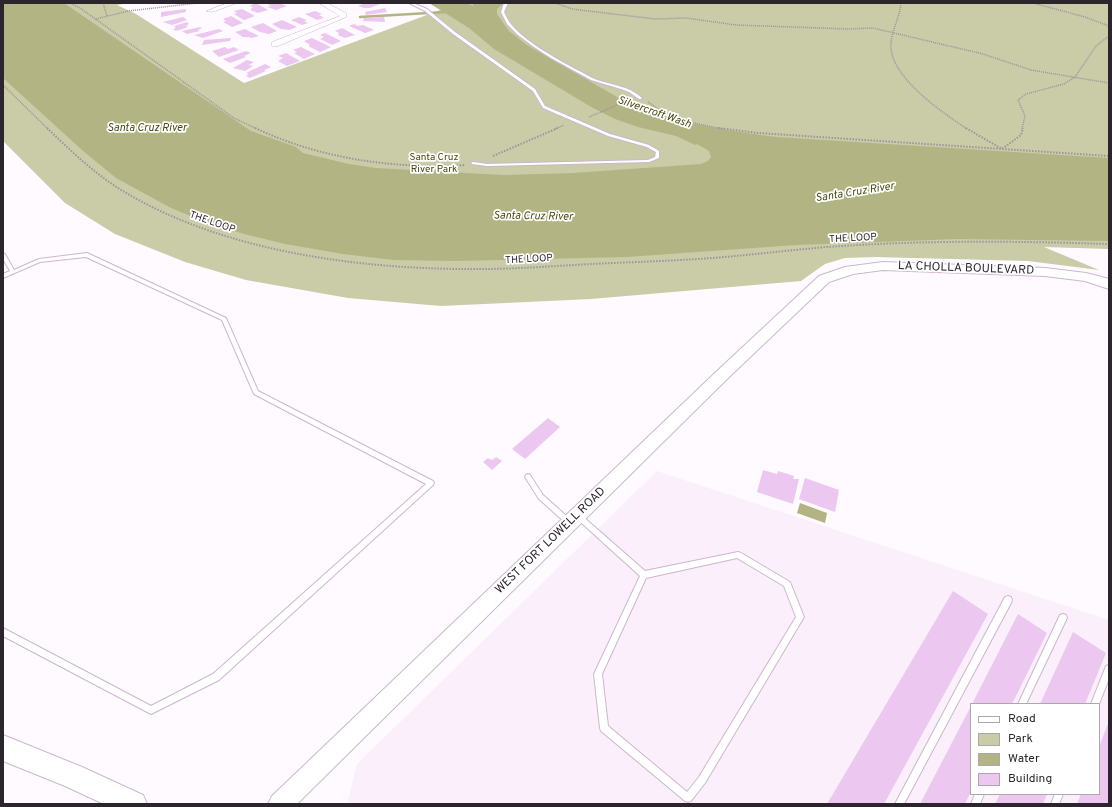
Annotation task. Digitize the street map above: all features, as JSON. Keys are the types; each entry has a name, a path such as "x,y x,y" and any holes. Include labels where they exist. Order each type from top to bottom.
{"main road":[{"path":"3,748 73,776 134,804"}],"street":[{"path":"210,11 234,3"},
{"path":"275,44 345,16 341,12 322,3"},
{"name":"LA CHOLLA BOULEVARD","path":"824,279 837,273 858,268 883,266 1045,272 1086,277 1109,284"},
{"name":"WEST FORT LOWELL ROAD","path":"280,804 574,520 716,380 824,279"}],"lane":[{"path":"411,3 426,10 454,33 534,90 544,107 610,135 648,146 658,152 658,158 649,161 487,165 473,163"},
{"path":"506,3 502,13 506,20 523,39 593,80 628,90 640,98"},
{"path":"3,255 13,272"},
{"path":"3,276 39,261 87,255 224,319 256,392 431,483 216,677 151,710 3,632"},
{"path":"528,477 541,497 574,520 644,575"},
{"path":"738,555 787,584 800,617 702,780 688,798 604,728 598,674 644,575 738,555"},
{"path":"899,804 1008,600"},
{"path":"1022,703 1063,618"},
{"path":"1095,703 1109,669"},
{"path":"975,804 980,795"}],"path":[{"path":"70,3 96,19 234,118 268,134 324,152 379,164 450,167 473,163 631,99 640,98 676,118 738,130 785,135 1109,156"},
{"path":"102,3 107,16"},
{"path":"96,19 135,10 198,3"},
{"path":"555,3 572,9 655,19 686,18 743,25 848,29 874,28 983,54 1031,70 1109,82"},
{"path":"901,3 890,49 902,75 936,107 975,134 1002,149"},
{"path":"1033,3 1085,17 1109,26"},
{"path":"1002,149 1021,135 1025,116 1018,100 1026,94 1064,84 1075,77 1096,46 1109,36"},
{"name":"THE LOOP","path":"3,85 66,146 117,188 160,211 239,240 285,251 331,259 393,266 479,269 714,258 830,247 886,244 980,242 1109,244"}],"shaded area":[{"path":"657,471 1109,620 1109,804 347,804 357,764"}],"green space":[{"name":"Santa Cruz River Park","path":"3,3 129,3 117,5 136,14 244,83 459,3 1106,3 1109,4 1109,249 1044,247 1099,270 1028,261 875,257 845,258 825,264 801,281 591,299 441,306 348,298 246,280 185,262 115,234 65,203 3,141"}],"water":[{"name":"Santa Cruz River","path":"3,3 64,3 251,131 296,147 303,153 349,164 376,168 504,175 573,173 701,164 708,161 711,157 709,151 697,144 695,145 676,136 638,127 615,119 593,108 494,49 469,28 429,3 467,3 473,6 473,3 504,3 497,9 497,14 509,31 527,45 631,105 666,117 721,129 777,137 1109,158 1109,241 958,239 796,245 627,257 456,261 394,260 343,254 285,244 244,234 200,220 171,208 116,178 82,150 3,78"},
{"path":"800,503 827,513 825,523 797,513"}],"building":[{"path":"256,3 268,10 258,13 250,10 253,7 249,6"},
{"path":"266,3 278,3 287,6 276,10 267,7 271,6"},
{"path":"365,3 382,3 370,8 358,6"},
{"path":"385,8 387,12 366,15 365,12"},
{"path":"186,9 186,12 161,17 161,12"},
{"path":"242,9 255,16 244,20 234,14 237,13 234,11"},
{"path":"315,11 322,14 319,15 324,18 317,20 305,14"},
{"path":"231,16 243,23 232,27 223,22 226,21 223,19"},
{"path":"183,17 187,20 172,25 163,22"},
{"path":"299,17 307,20 304,21 308,23 302,25 291,20"},
{"path":"384,17 385,22 363,21 364,18"},
{"path":"282,20 297,27 289,30 281,29 272,24"},
{"path":"187,22 189,24 186,26 188,27 176,31 173,29 176,28 174,26"},
{"path":"263,23 277,31 269,34 260,32 251,27"},
{"path":"354,24 358,26 363,25 374,30 365,33 349,26"},
{"path":"200,27 202,28 198,30 200,31 187,34 182,31"},
{"path":"342,28 355,35 345,38 338,35 339,33 335,31"},
{"path":"219,29 223,31 203,38 194,35"},
{"path":"245,29 259,36 252,38 243,37 235,32"},
{"path":"325,33 341,41 332,45 320,39 324,37 320,35"},
{"path":"231,38 230,41 202,45 204,40"},
{"path":"312,38 331,47 320,52 308,46 310,45 304,41"},
{"path":"225,47 228,49 234,47 239,50 219,57 212,51"},
{"path":"301,47 315,54 304,59 294,53 297,52 293,50"},
{"path":"246,51 251,53 244,56 246,57 230,63 223,59"},
{"path":"286,53 300,61 287,66 278,61 283,58 278,56"},
{"path":"247,60 254,62 249,65 253,66 245,71 233,68"},
{"path":"265,64 271,67 264,70 266,71 250,78 246,76 249,74 246,73"},
{"path":"548,418 560,427 525,459 512,449"},
{"path":"496,457 502,461 492,470 483,462 488,458 492,460"},
{"path":"763,470 777,474 778,471 794,476 793,479 799,479 793,504 757,492"},
{"path":"805,478 839,490 835,512 799,499"},
{"path":"953,591 988,614 884,804 827,804"},
{"path":"1018,614 1047,633 1012,703 973,703"},
{"path":"1073,632 1106,653 1085,703 1040,703"},
{"path":"970,708 970,793 965,804 920,804"},
{"path":"1109,721 1109,804 1077,804 1081,795 1100,795 1100,744"},
{"path":"1000,795 1047,795 1043,804 995,804"}],"waterway":[{"path":"360,17 446,12"}],"water label":[{"name":"Silvercroft Wash","path":"654,113"}]}
